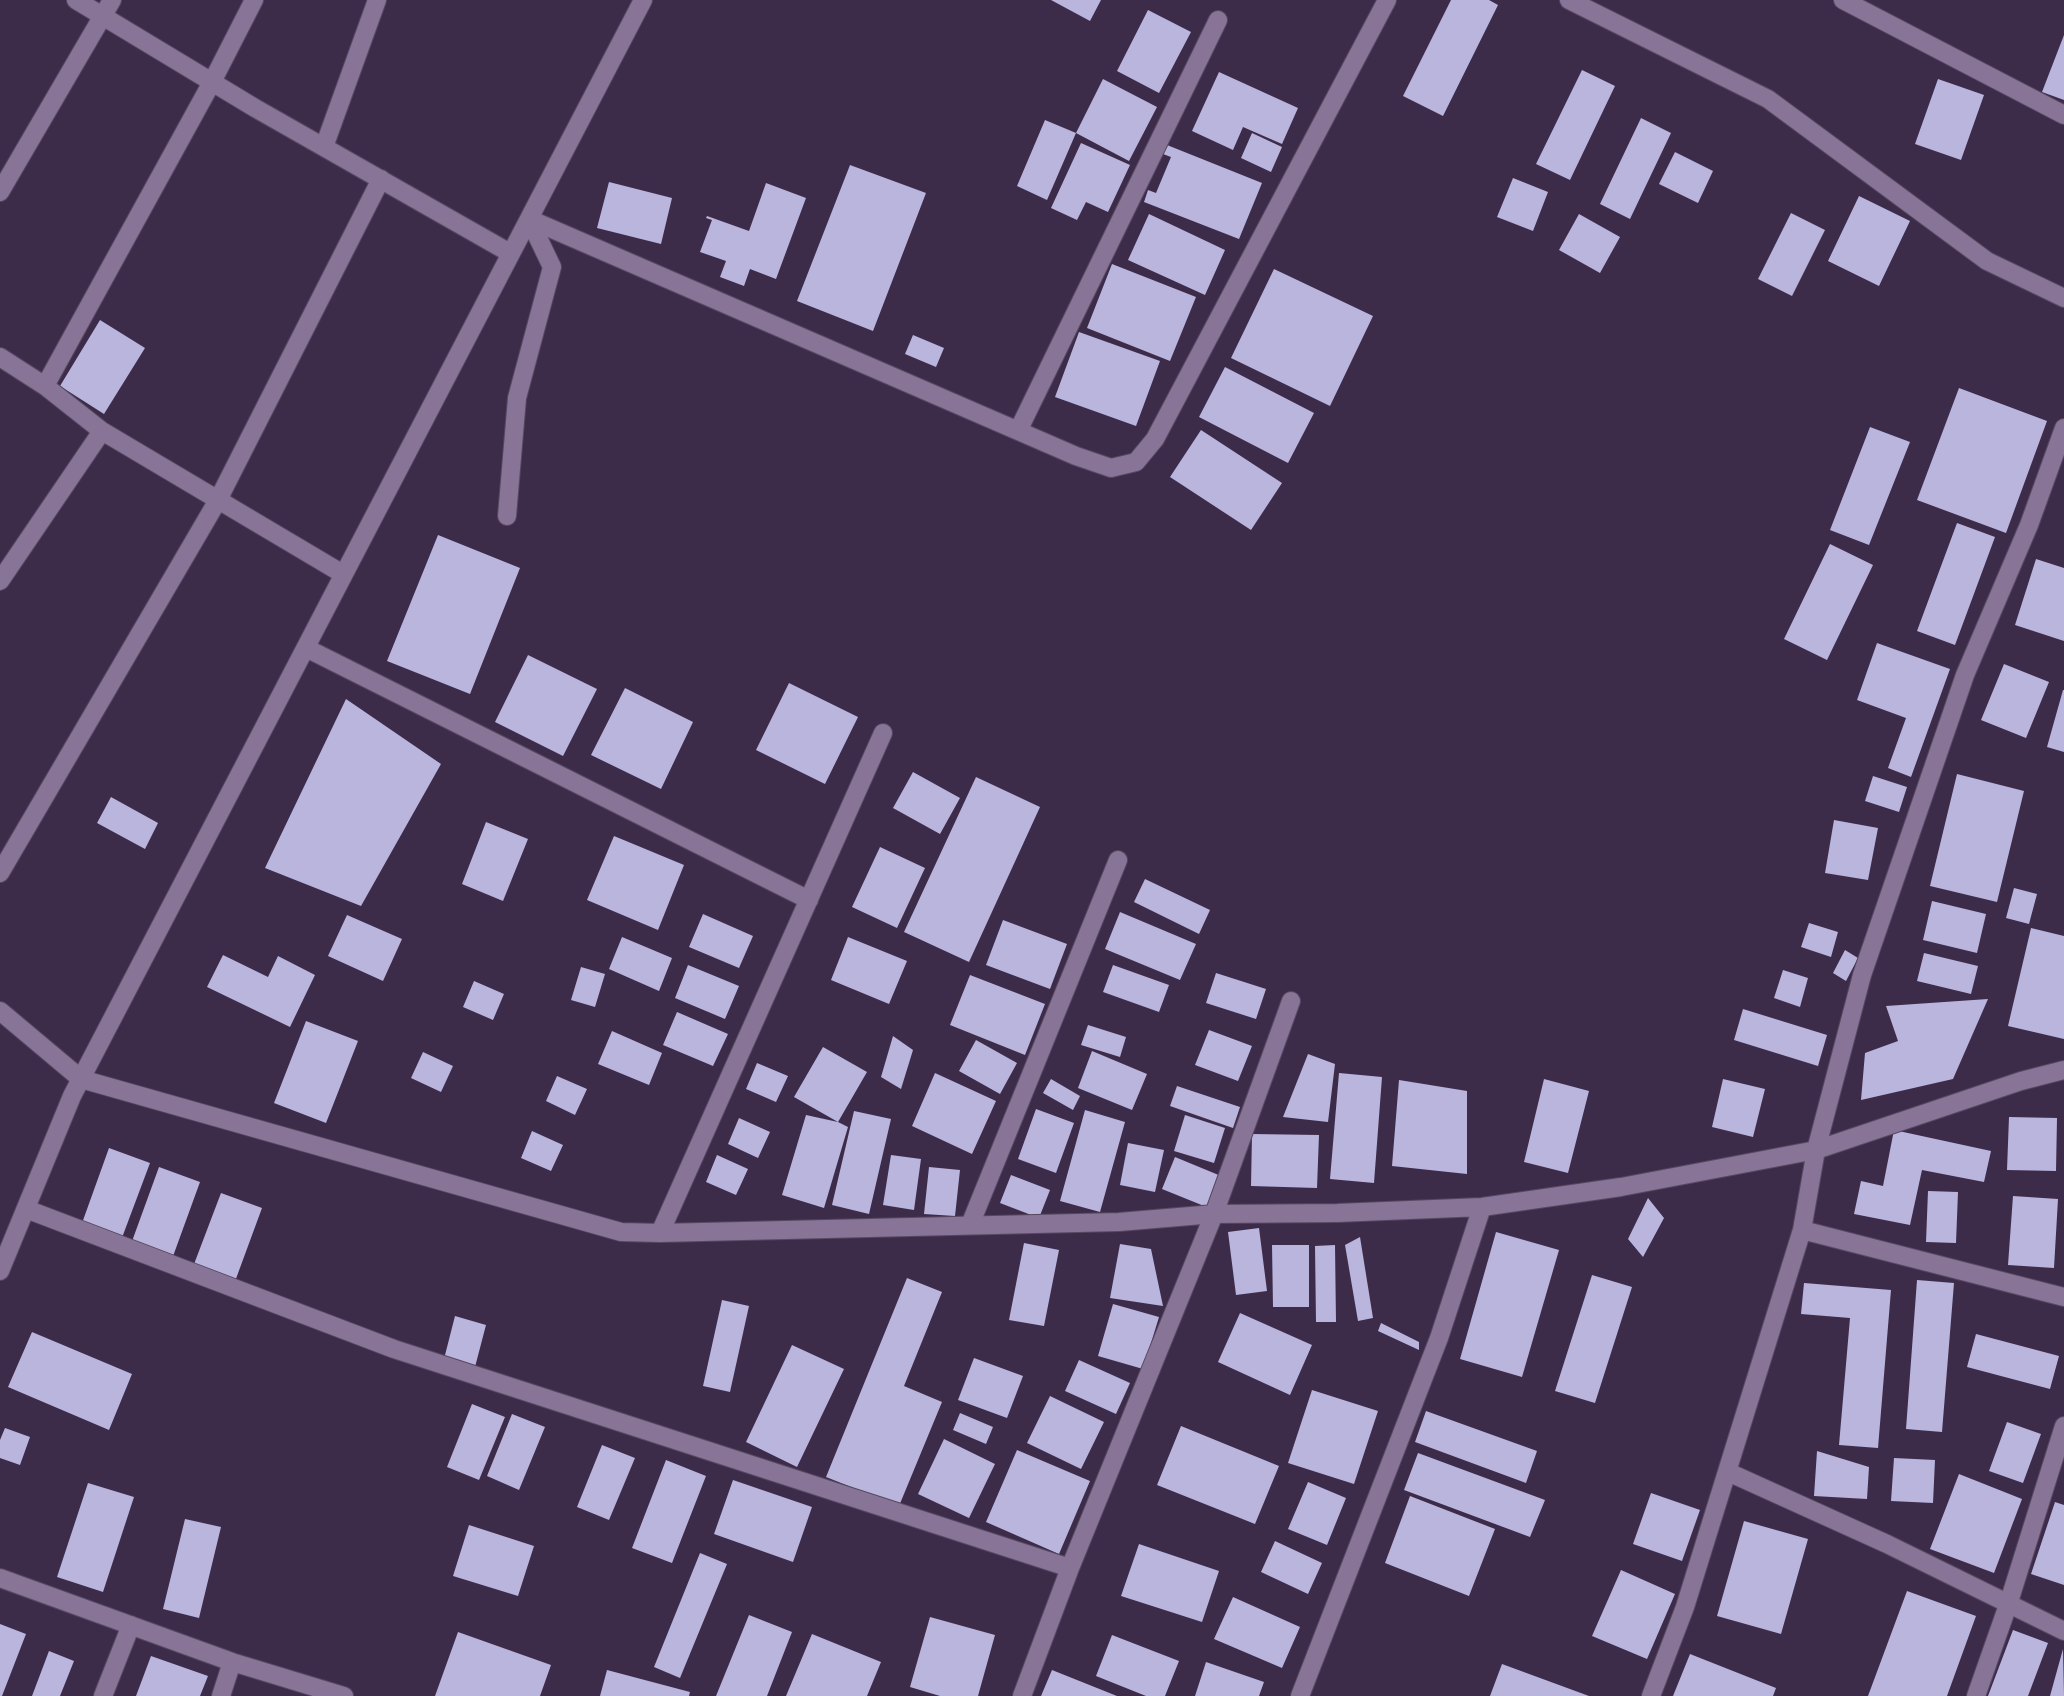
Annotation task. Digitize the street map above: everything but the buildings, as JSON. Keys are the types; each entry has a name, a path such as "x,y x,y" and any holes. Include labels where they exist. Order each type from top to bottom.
{"street":[{"path":"76,0 212,82 510,253"},
{"path":"0,192 112,0"},
{"path":"45,386 212,82 254,0"},
{"path":"324,147 377,0"},
{"path":"0,1271 81,1079 643,0"},
{"path":"529,219 1076,456 1110,468 1136,462 1155,439 1387,0"},
{"path":"1569,0 1768,99 1987,261 2064,298"},
{"path":"1844,0 2064,115"},
{"path":"1018,431 1218,20"},
{"path":"0,873 218,500 381,179"},
{"path":"507,516 517,398 552,267 529,219"},
{"path":"0,357 45,386 102,431 343,574"},
{"path":"1651,1696 1685,1607 1802,1230 1816,1150 1862,975 1965,675 2029,525 2064,428"},
{"path":"0,581 102,431"},
{"path":"306,648 809,900"},
{"path":"660,1233 884,733"},
{"path":"970,1226 1118,860"},
{"path":"1022,1696 1070,1568 1214,1215 1291,1001"},
{"path":"0,1011 81,1079 621,1232 1119,1222 1214,1215 1482,1207 1621,1187 1816,1150 2021,1081 2064,1070"},
{"path":"1300,1696 1439,1338 1482,1207"},
{"path":"26,1209 394,1349 1070,1568"},
{"path":"1802,1230 2064,1297"},
{"path":"1976,1696 2008,1605 2064,1426"},
{"path":"1728,1472 1887,1544 2064,1631"},
{"path":"0,1578 232,1662 344,1696"},
{"path":"103,1696 130,1625"},
{"path":"221,1696 232,1662"}]}
